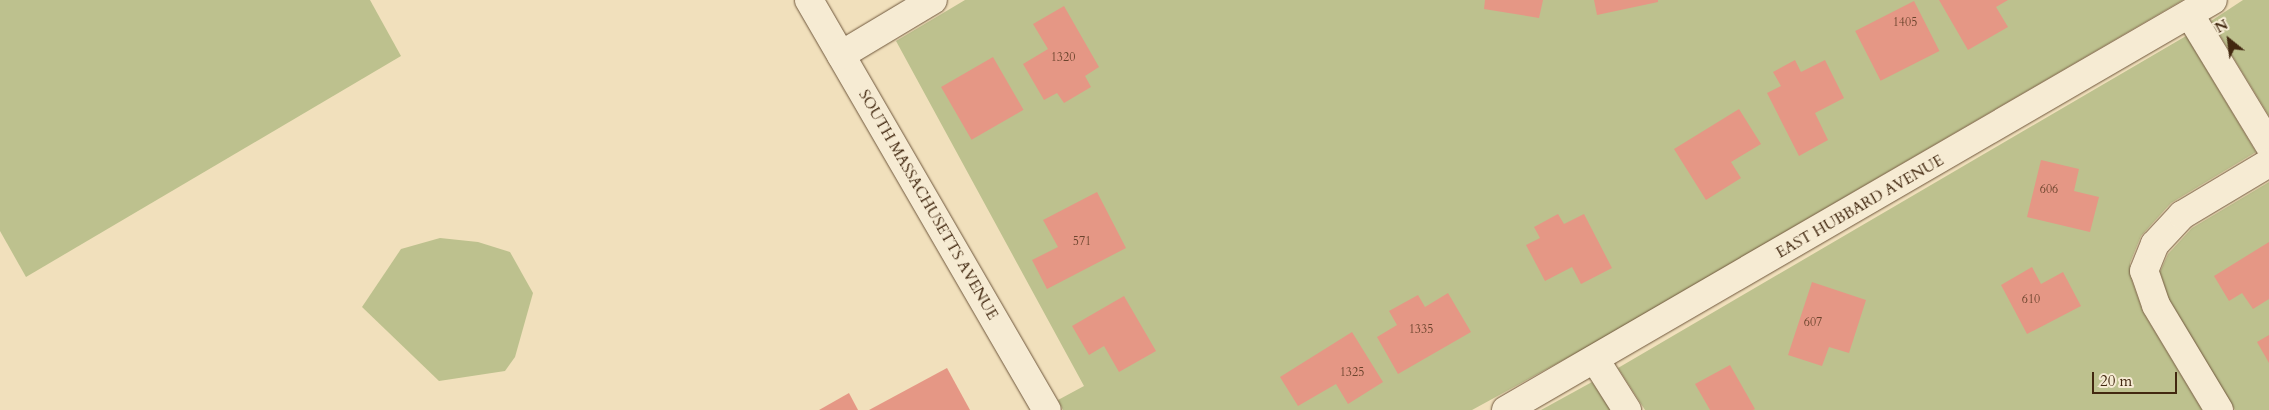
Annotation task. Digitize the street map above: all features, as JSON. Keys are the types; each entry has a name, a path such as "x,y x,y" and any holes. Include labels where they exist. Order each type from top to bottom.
{"street":[{"name":"SOUTH MASSACHUSETTS AVENUE","path":"809,0 1040,408"},
{"path":"841,55 933,0"},
{"name":"EAST HUBBARD AVENUE","path":"1506,410 1596,361 2213,0"},
{"path":"2190,15 2269,145"},
{"path":"2219,410 2156,305 2144,270 2155,244 2182,215 2269,163"},
{"path":"1596,361 1627,410"}],"green space":[{"path":"0,0 370,0 401,56 26,277 0,231"},
{"path":"965,0 2183,0 1587,347 1472,410 1063,410 1058,400 1084,386 896,41"},
{"path":"2243,0 2269,0 2269,116 2211,21"},
{"path":"2186,36 2256,152 2171,203 2141,236 2130,263 2130,275 2143,312 2202,410 1645,410 1618,368"},
{"path":"2269,182 2269,410 2235,410 2169,299 2160,272 2168,254 2192,228"},
{"path":"440,238 478,242 510,252 533,293 515,357 505,371 439,381 362,307 401,249"},
{"path":"1592,382 1610,410 1541,410"}],"building":[{"path":"1485,0 1543,0 1539,18 1484,9"},
{"path":"1594,0 1658,0 1658,2 1597,15"},
{"path":"1939,0 2008,0 1996,7 2008,27 1968,50"},
{"path":"1914,1 1939,51 1881,81 1855,31"},
{"path":"1064,6 1099,67 1085,76 1091,87 1064,103 1057,93 1044,100 1023,64 1048,49 1033,24"},
{"path":"993,57 1024,110 972,140 941,87"},
{"path":"1795,60 1801,72 1825,60 1844,98 1815,113 1828,140 1799,156 1767,93 1781,86 1773,72"},
{"path":"1739,109 1761,144 1731,162 1741,178 1706,200 1674,149"},
{"path":"2041,160 2079,169 2074,191 2099,197 2090,232 2027,217"},
{"path":"1097,192 1126,248 1047,289 1032,260 1058,247 1043,220"},
{"path":"1558,214 1564,224 1584,214 1612,268 1581,284 1572,267 1545,281 1526,245 1540,238 1534,227"},
{"path":"2269,242 2269,299 2253,309 2242,293 2229,301 2214,276"},
{"path":"2032,267 2041,284 2063,272 2081,306 2027,334 2001,285"},
{"path":"1812,282 1866,300 1849,353 1829,347 1822,366 1788,355"},
{"path":"1448,293 1471,332 1398,374 1377,337 1397,325 1389,311 1418,295 1425,307"},
{"path":"1124,296 1156,351 1119,372 1104,346 1089,355 1072,326"},
{"path":"1352,332 1383,382 1348,404 1336,384 1298,406 1280,377"},
{"path":"2269,335 2269,363 2257,342"},
{"path":"1730,365 1755,409 1710,410 1695,384"},
{"path":"947,368 970,410 869,410"},
{"path":"849,393 858,410 819,410"}]}
